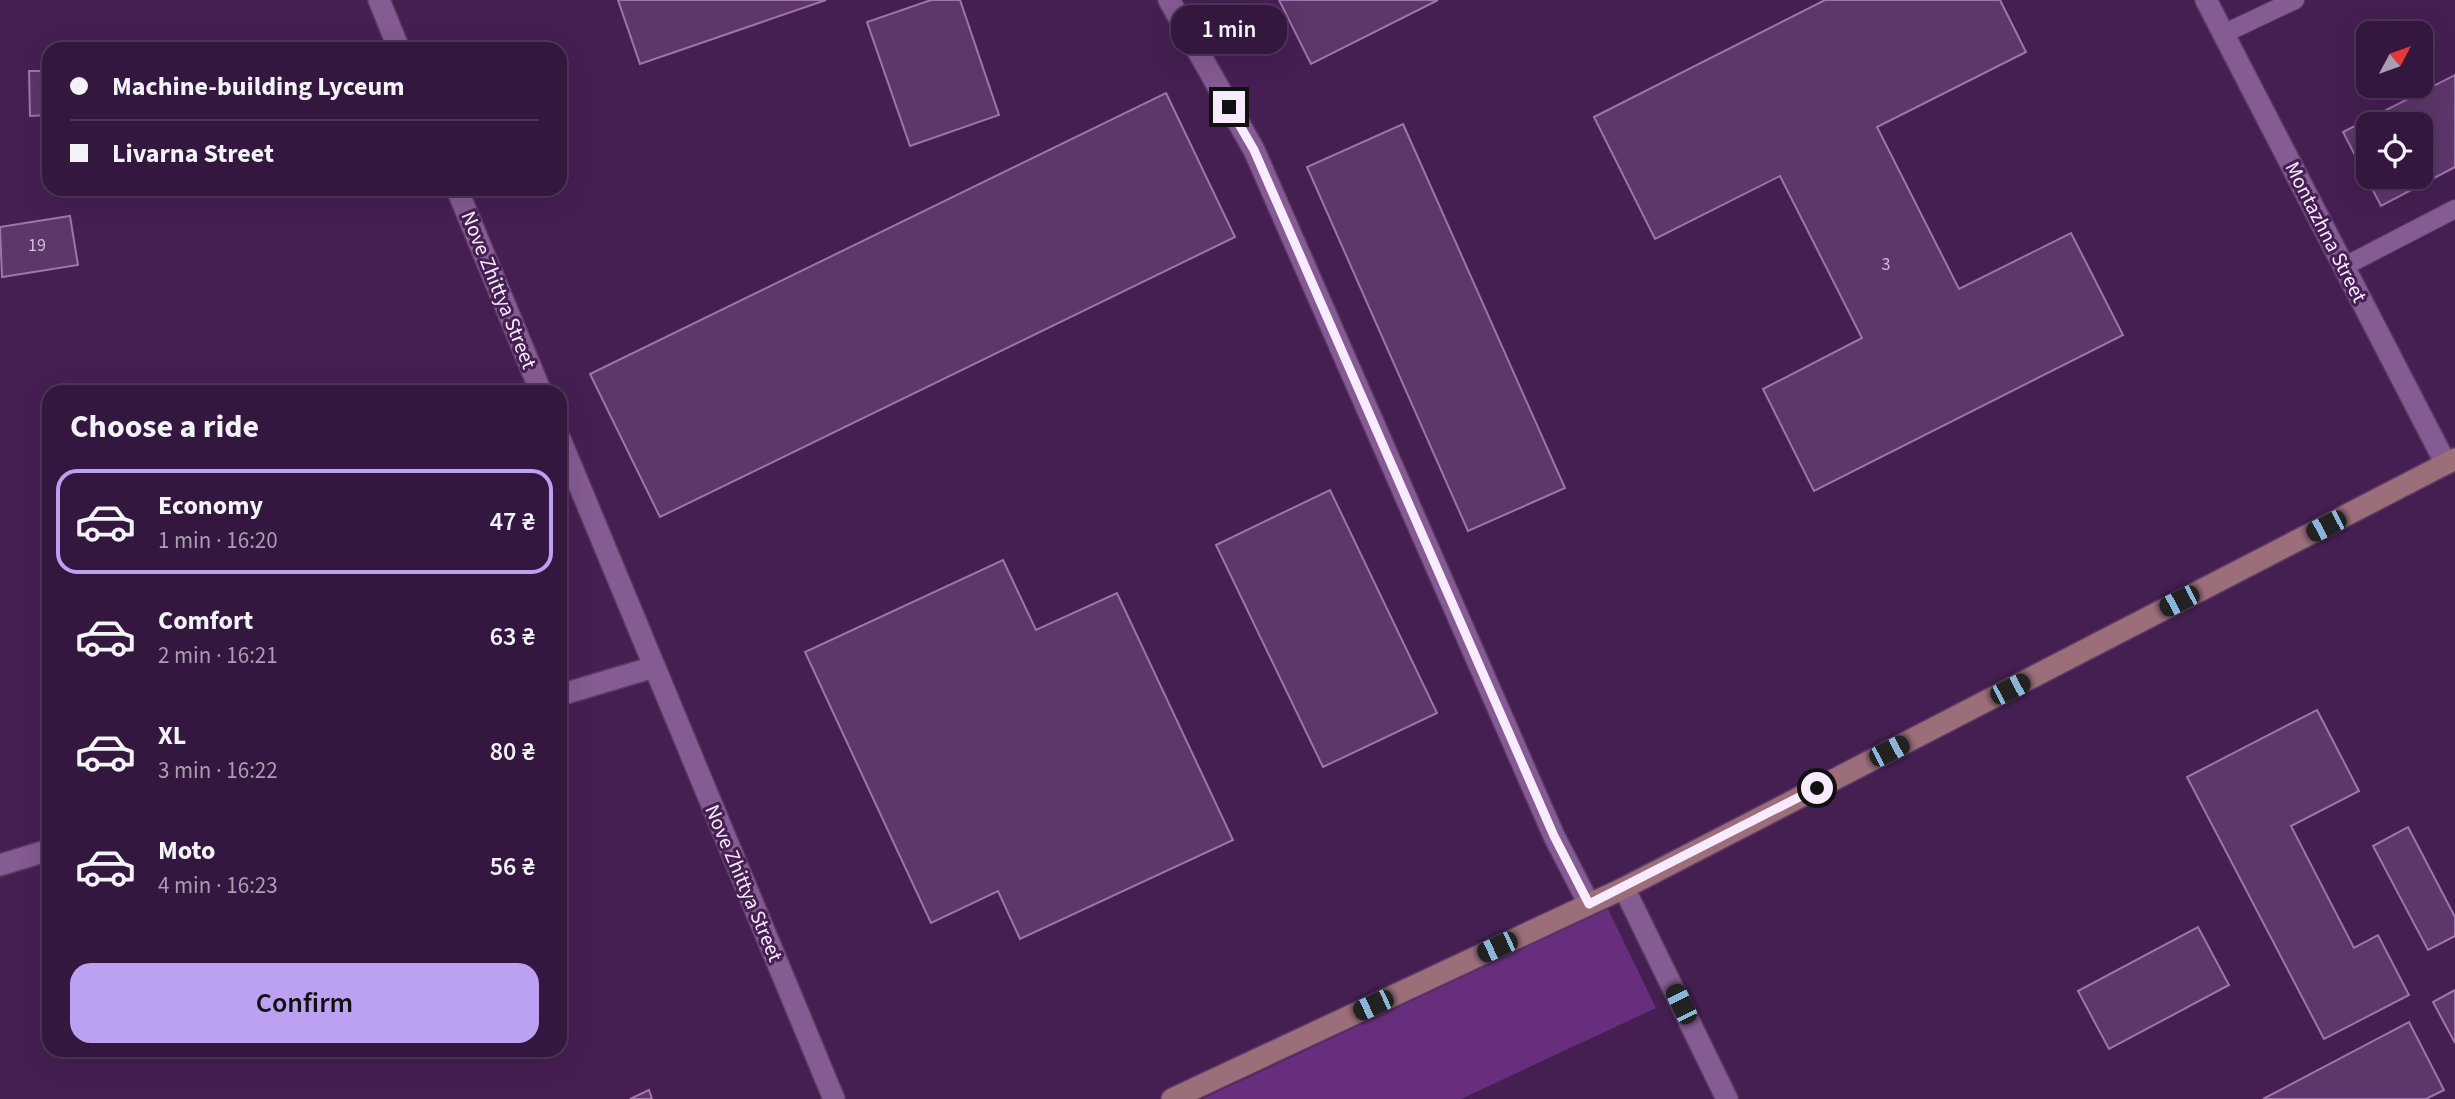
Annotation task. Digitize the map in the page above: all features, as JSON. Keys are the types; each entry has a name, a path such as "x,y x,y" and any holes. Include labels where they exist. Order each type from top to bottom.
{"main road":[{"path":"1172,1099 1624,888 2450,462"}],"street":[{"path":"379,0 396,42"},
{"path":"1169,0 1254,150 1554,836 1589,904"},
{"name":"Montazhna Street","path":"2206,0 2343,267 2450,462"},
{"name":"Nove Zhittya Street","path":"460,196 538,385"},
{"name":"Nove Zhittya Street","path":"567,456 834,1099"},
{"path":"567,693 654,667"},
{"path":"0,865 42,852"},
{"path":"1624,888 1727,1099"}],"lane":[{"path":"2223,34 2295,0"},
{"path":"2343,267 2455,209"}],"shaded area":[{"path":"1608,909 1656,1008 1461,1099 1202,1099"}],"building":[{"path":"618,0 826,0 640,64"},
{"path":"931,0 960,0 999,115 910,146 867,22"},
{"path":"1279,0 1438,0 1311,64"},
{"path":"1825,0 2000,0 2026,52 1877,127 1959,289 2071,233 2123,335 1814,491 1763,389 1862,338 1780,176 1655,239 1594,117"},
{"path":"29,71 42,71 42,115 30,116"},
{"path":"2455,75 2455,167 2433,179 2433,112 2382,112 2410,98 2433,98 2433,86"},
{"path":"1166,93 1235,237 660,517 590,374"},
{"path":"1403,124 1565,488 1468,531 1307,167"},
{"path":"2356,125 2356,157 2343,132"},
{"path":"2372,189 2413,189 2381,206"},
{"path":"70,216 78,265 2,277 0,227"},
{"path":"1330,490 1437,713 1323,767 1216,545"},
{"path":"1003,560 1036,630 1117,593 1233,840 1020,939 998,891 931,923 805,652"},
{"path":"2317,710 2359,791 2291,826 2354,948 2378,935 2409,995 2324,1039 2187,777"},
{"path":"2408,827 2455,917 2455,936 2428,950 2373,846"},
{"path":"2198,927 2229,985 2109,1049 2078,991"},
{"path":"2455,990 2455,1043 2433,1002"},
{"path":"2409,1022 2444,1090 2426,1099 2263,1099"},
{"path":"649,1090 652,1099 630,1099"}],"route":[{"path":"1229,107 1254,150 1554,836 1589,904 1817,788"}]}
